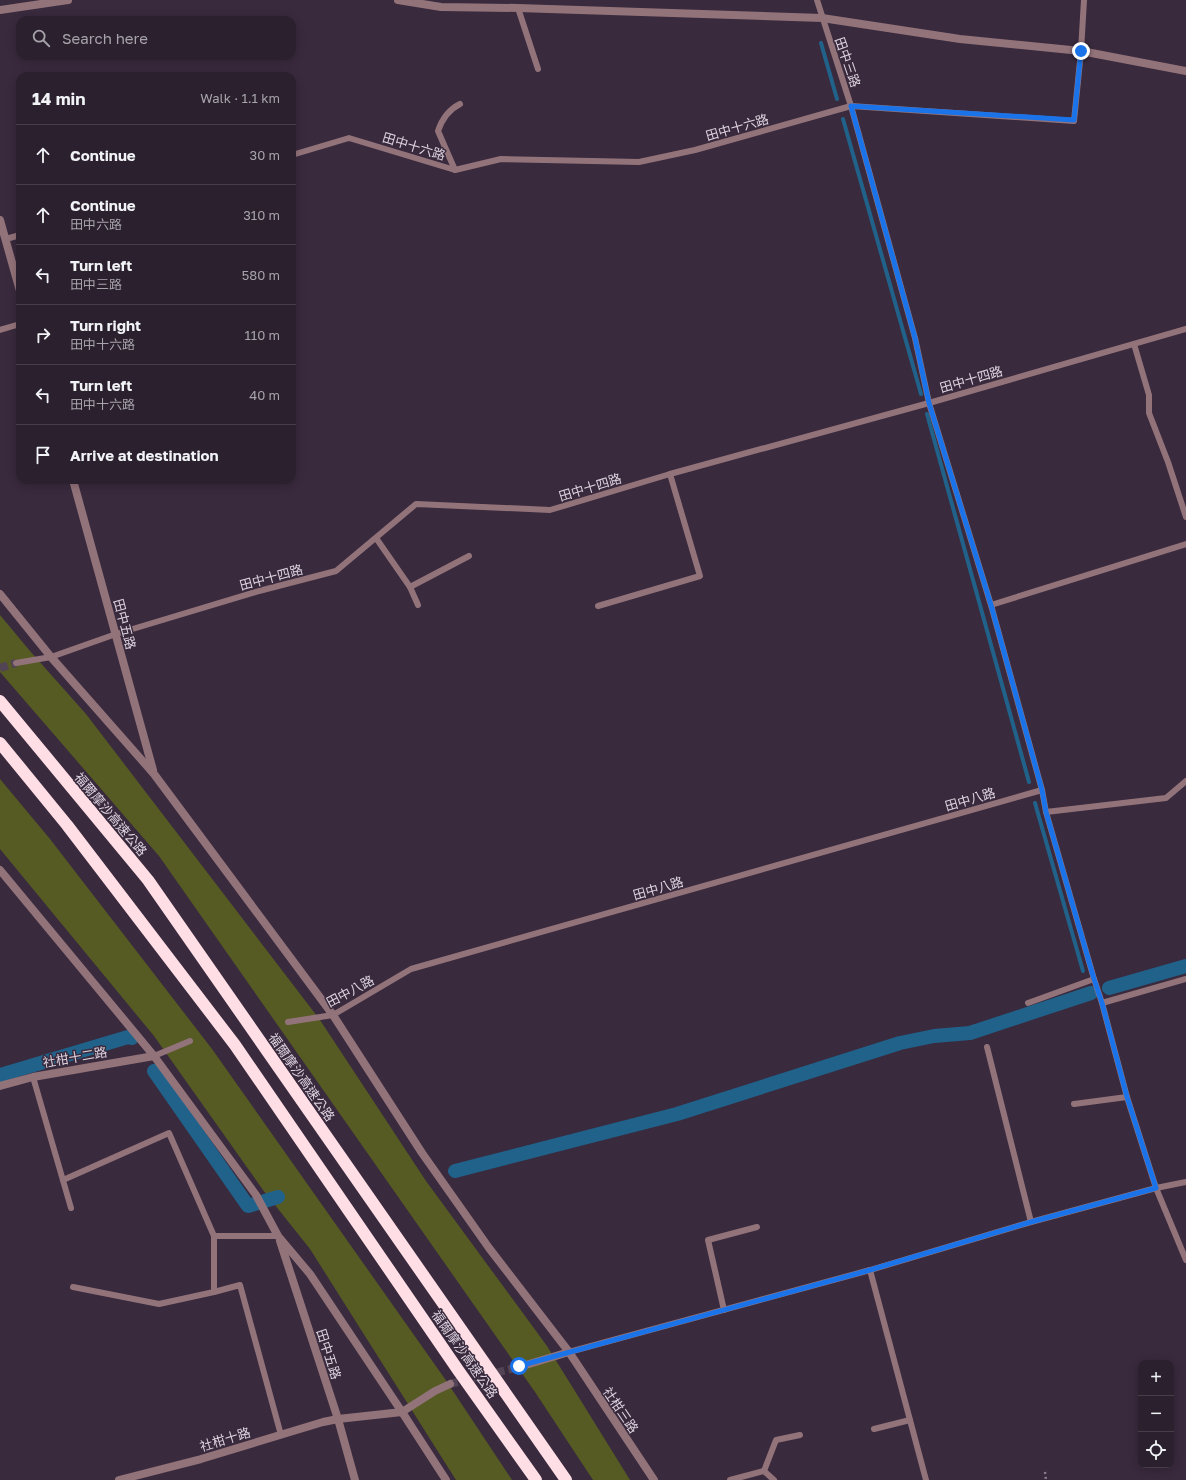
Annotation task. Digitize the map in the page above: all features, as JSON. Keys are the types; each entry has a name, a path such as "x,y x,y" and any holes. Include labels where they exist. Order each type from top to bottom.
{"highway":[{"name":"福爾摩沙高速公路","path":"0,702 148,880 566,1480"},
{"name":"福爾摩沙高速公路","path":"0,742 68,825 235,1044 449,1357 536,1480"}],"street":[{"path":"0,10 68,0"},
{"path":"398,0 441,8 518,8 822,18 960,39 1081,51 1186,71"},
{"path":"0,220 16,277"},
{"name":"田中五路","path":"74,484 154,774"},
{"name":"社柑三路","path":"0,594 51,656 154,774 333,1015 422,1153 489,1248 569,1352 654,1480"},
{"path":"0,870 154,1056 256,1194 278,1236 310,1274 446,1480"},
{"name":"社柑十二路","path":"0,1086 33,1077 154,1056"},
{"name":"田中五路","path":"278,1236 338,1419 356,1480"},
{"path":"519,1366 569,1352"},
{"path":"402,1412 435,1391 450,1384"},
{"name":"社柑十路","path":"119,1480 198,1460 323,1422 402,1412"}],"lane":[{"name":"田中三路","path":"817,0 851,106 915,338 929,403 991,605 1042,790 1046,812 1102,1003 1127,1097 1156,1188 1186,1260"},
{"name":"田中十六路","path":"296,154 349,138 455,170 500,159 639,162 696,150 851,106 1074,120 1081,51 1084,0"},
{"path":"518,8 538,68"},
{"path":"455,170 438,131 442,119 453,108 460,104"},
{"path":"6,239 16,236"},
{"path":"0,330 16,325"},
{"name":"田中十四路","path":"16,663 51,656 116,634 259,591 336,571 416,504 550,510 670,474 929,403 1186,329"},
{"path":"1134,344 1149,395 1149,413 1168,462 1186,517"},
{"path":"598,606 700,576 670,474"},
{"path":"376,538 410,587 418,605"},
{"path":"991,605 1186,544"},
{"path":"410,587 469,556"},
{"path":"1046,812 1166,798 1186,781"},
{"name":"田中八路","path":"288,1022 333,1015 411,969 1042,790"},
{"path":"1028,1003 1094,979"},
{"path":"1102,1003 1186,979"},
{"path":"154,1056 190,1041"},
{"path":"987,1047 1031,1222"},
{"path":"33,1077 71,1208"},
{"path":"1074,1104 1127,1097"},
{"path":"63,1180 169,1133 214,1236 214,1292"},
{"path":"569,1352 870,1270 1031,1222 1156,1188 1186,1182"},
{"path":"724,1310 708,1240 757,1228"},
{"path":"214,1236 278,1236"},
{"path":"870,1270 926,1480"},
{"path":"73,1288 159,1304 240,1285 281,1435"},
{"path":"874,1429 910,1420"},
{"path":"764,1471 776,1440 800,1436"},
{"path":"730,1480 764,1471"},
{"path":"764,1471 774,1480"}],"path":[{"path":"1045,1472 1046,1480"}],"green space":[{"path":"0,615 86,714 320,1020 426,1181 547,1346 630,1480 593,1480 535,1392 159,856 0,672"},
{"path":"0,779 50,839 212,1049 445,1379 512,1480 456,1480 310,1249 263,1190 154,1036 0,849"}],"waterway":[{"path":"821,43 837,99"},
{"path":"843,119 921,394"},
{"path":"927,414 1029,782"},
{"path":"1035,803 1083,971"},
{"path":"1109,988 1186,966"},
{"path":"455,1171 677,1114 900,1043 934,1036 970,1033 1091,993"},
{"path":"0,1075 128,1037 132,1038"},
{"path":"154,1071 248,1206 278,1197"}],"tunnel":[{"path":"0,668 16,663"},
{"path":"450,1384 519,1367"}],"route":[{"path":"519,1366 870,1270 1031,1222 1156,1188 1127,1097 1102,1003 1046,812 1042,790 991,605 929,403 915,338 851,106 1074,120 1081,51"}]}
